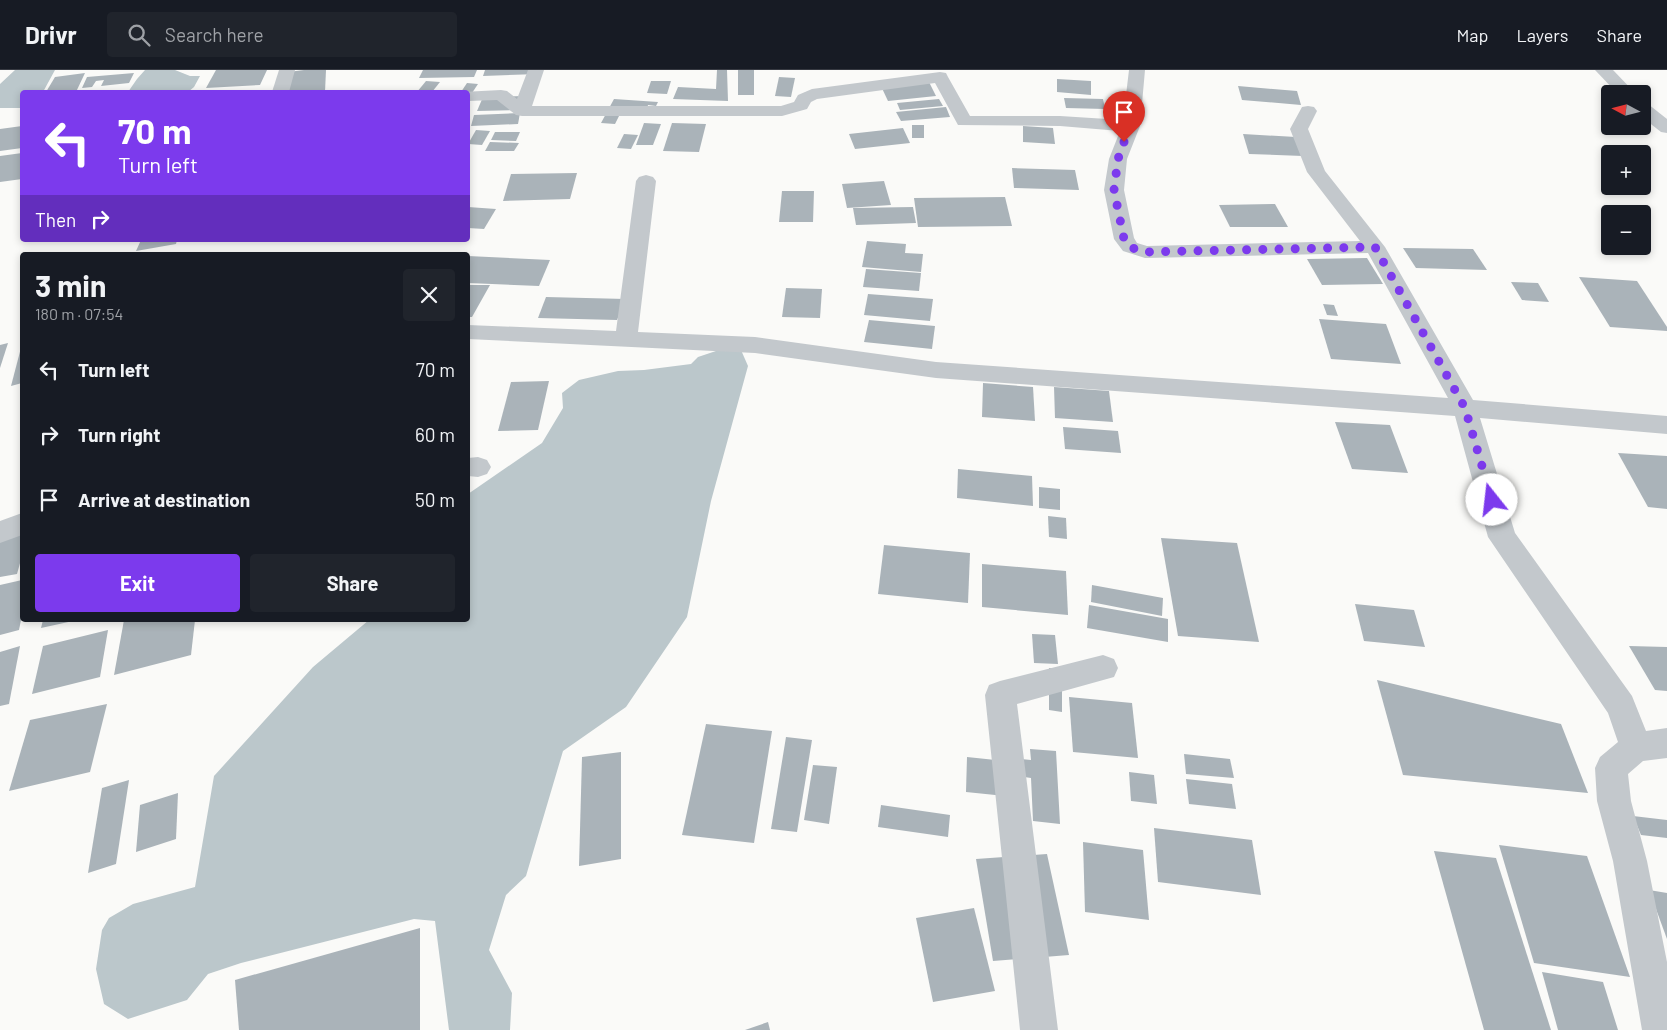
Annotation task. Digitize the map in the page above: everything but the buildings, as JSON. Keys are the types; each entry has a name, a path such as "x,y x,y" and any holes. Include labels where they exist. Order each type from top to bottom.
{"street":[{"path":"282,90 287,70"},
{"path":"522,111 536,70"},
{"path":"1137,70 1131,126 1118,159 1114,190 1124,239 1130,247 1144,252 1375,247"},
{"path":"1603,70 1619,85"},
{"path":"470,96 501,95 522,111 782,111 802,105 804,99 812,94 940,74 964,121 1060,121 1131,126"},
{"path":"1308,111 1299,129 1316,172 1375,247 1465,408 1502,537 1651,746 1611,768 1614,802 1630,861 1661,1030"},
{"path":"1651,115 1667,128"},
{"path":"626,338 646,181"},
{"path":"470,332 755,344 936,370 1465,408 1667,425"},
{"path":"0,532 20,525"},
{"path":"1039,1030 1000,695 1103,668"}],"shaded area":[{"path":"15,70 55,70 44,90 20,90 20,108 0,108 0,84"},
{"path":"145,70 175,70 190,76 200,76 190,90 129,90"},
{"path":"741,350 748,366 711,501 687,617 626,707 563,751 526,876 506,895 489,950 512,993 510,1030 449,1030 435,921 414,919 241,963 208,974 187,1000 128,1019 104,1004 96,969 102,930 109,918 133,904 195,887 214,776 313,667 367,622 470,622 470,493 542,443 563,408 562,393 579,380 618,371 691,364 698,357 716,351"}],"route":[{"path":"1124,142 1118,159 1114,190 1124,239 1130,247 1144,252 1375,247 1465,408 1492,500"}]}
